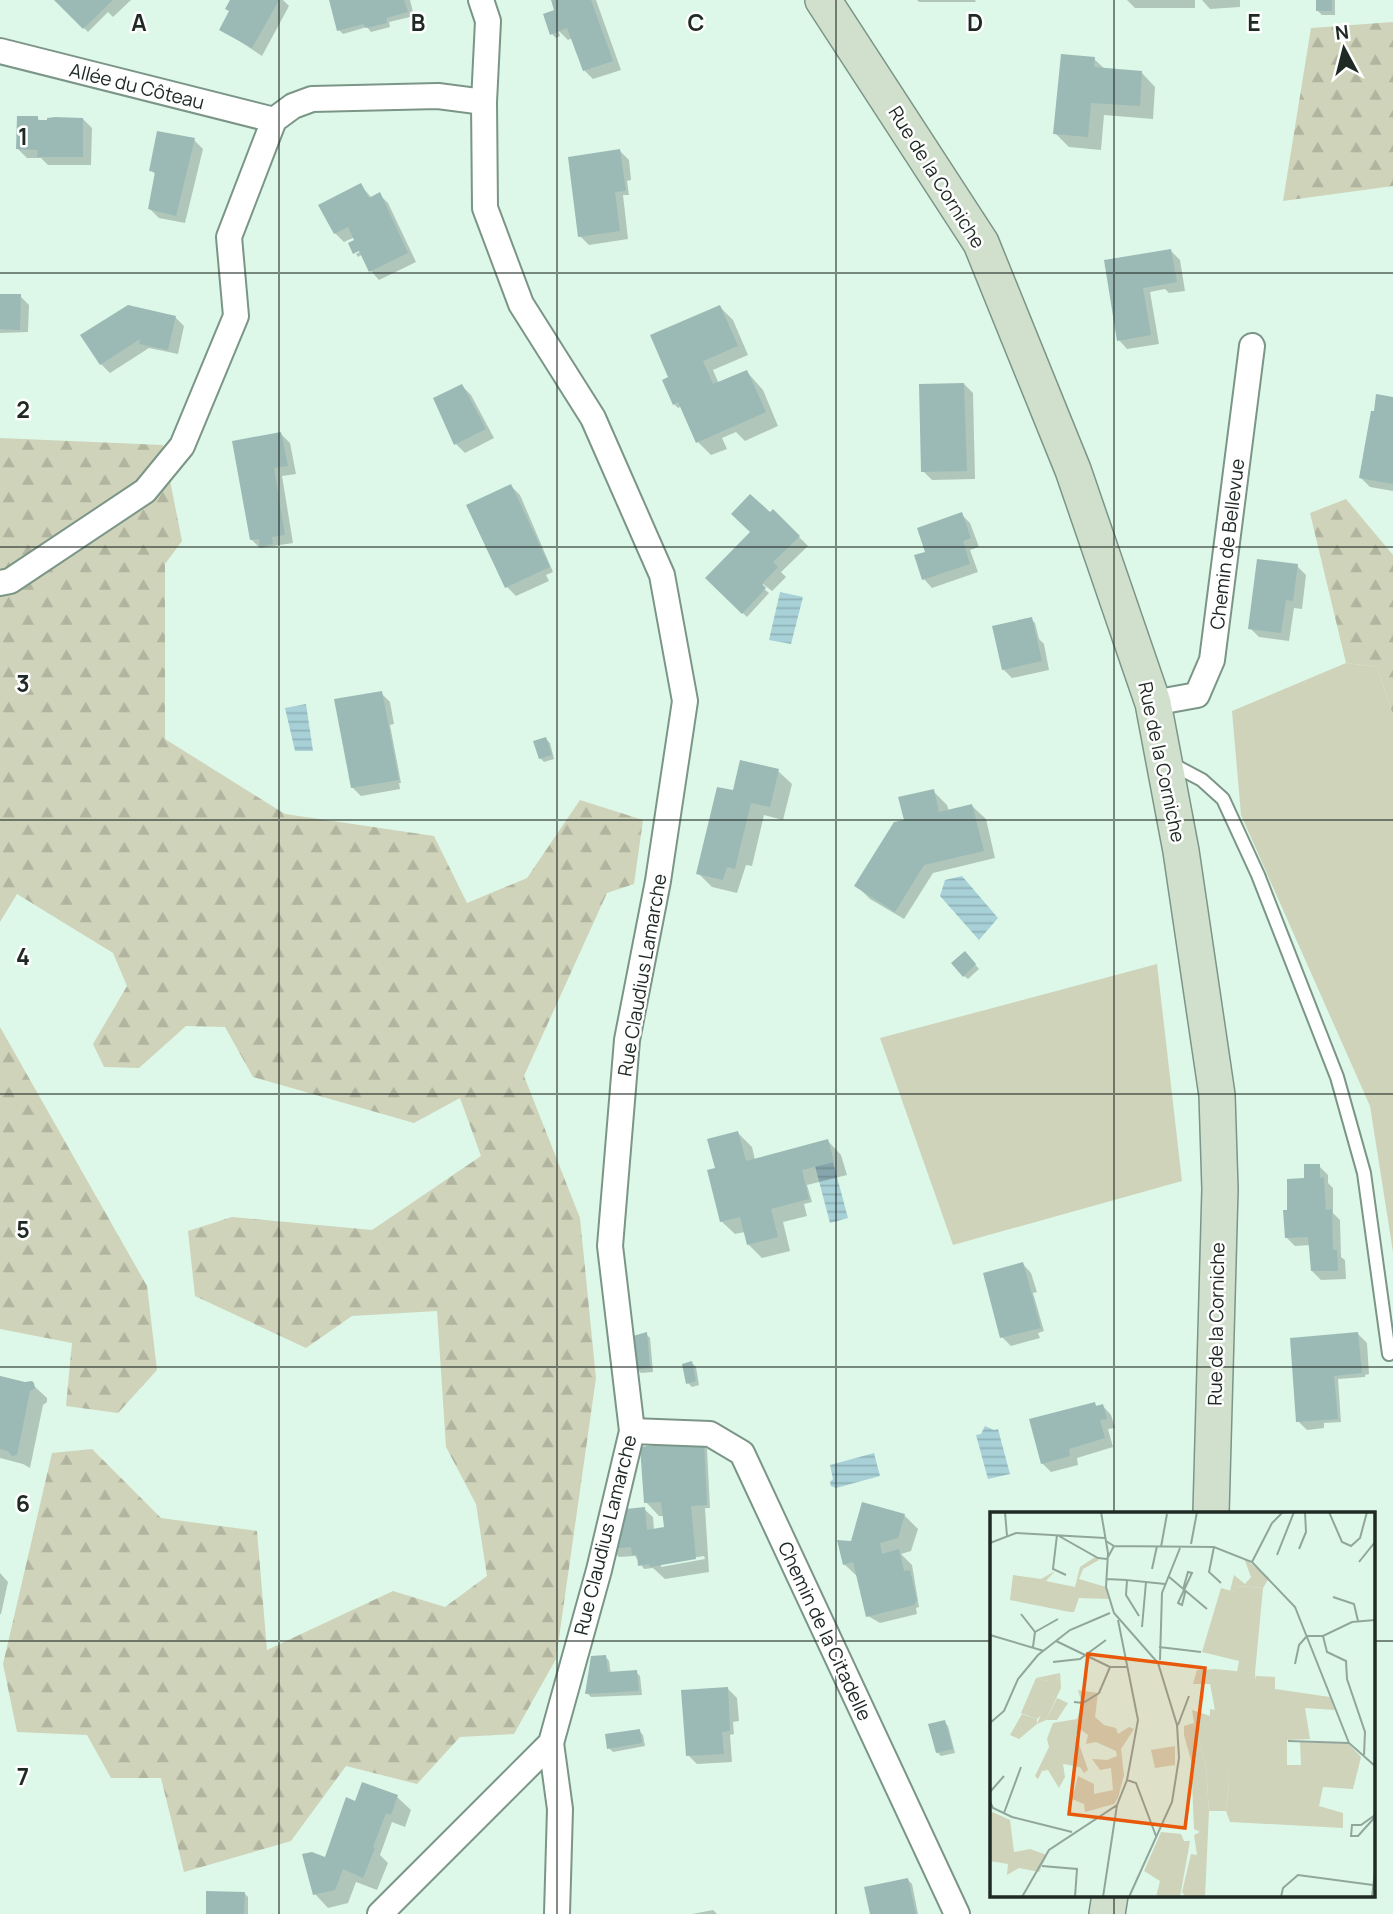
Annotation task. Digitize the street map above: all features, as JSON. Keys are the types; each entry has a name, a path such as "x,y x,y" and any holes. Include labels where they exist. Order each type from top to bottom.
{"main road":[{"name":"Rue de la Corniche","path":"823,0 981,243 1073,470 1153,703 1196,942 1217,1094 1220,1189 1211,1512"},
{"path":"1107,1914 1111,1896"}],"street":[{"name":"Rue Claudius Lamarche","path":"380,1914 551,1743 599,1570 632,1431 610,1246 627,1040 658,881 685,701 662,575 593,418 521,304 485,208 484,102 488,21 481,0"},
{"name":"Allée du Côteau","path":"0,51 274,120"},
{"path":"0,583 10,581 145,491 182,446 236,316 229,237 274,120 293,106 312,99 438,96 484,102"},
{"name":"Chemin de Bellevue","path":"1153,703 1197,695 1212,660 1252,346"},
{"name":"Chemin de la Citadelle","path":"632,1431 710,1434 743,1453 957,1914"},
{"path":"551,1743 560,1809 557,1914"}],"lane":[{"path":"1165,761 1202,780 1223,799 1258,875 1337,1077 1364,1173 1389,1354"}],"green space":[{"path":"1393,22 1393,186 1283,201 1311,28"},
{"path":"0,438 163,445 182,541 165,564 165,739 285,814 434,836 467,903 527,878 580,800 643,820 634,884 607,893 524,1076 580,1218 596,1378 556,1659 514,1734 460,1737 417,1784 346,1766 291,1841 184,1872 161,1778 111,1778 87,1735 17,1732 3,1664 52,1453 92,1449 161,1518 257,1531 267,1650 393,1591 445,1607 487,1576 476,1504 446,1447 437,1311 352,1316 306,1348 195,1296 188,1231 232,1217 372,1230 481,1156 460,1098 414,1123 253,1077 225,1027 186,1026 139,1068 104,1067 93,1044 127,986 113,953 17,894 0,922"},
{"path":"1346,499 1393,555 1393,715 1377,667 1346,663 1310,513"},
{"path":"1346,663 1377,667 1393,715 1393,1252 1370,1106 1241,815 1232,711"},
{"path":"1157,964 1182,1181 953,1245 880,1038"},
{"path":"0,1027 147,1286 157,1370 118,1413 66,1406 72,1343 0,1329"}],"water":[{"path":"780,592 803,597 791,644 769,640"},
{"path":"306,704 313,751 295,751 285,708"},
{"path":"962,876 998,918 979,940 940,896 945,880"},
{"path":"833,1162 848,1218 830,1223 815,1166"},
{"path":"985,1426 998,1429 1010,1474 988,1479 976,1435 981,1434"},
{"path":"874,1453 880,1476 836,1488 831,1486 833,1479 830,1465"}],"building":[{"path":"54,0 113,0 83,29"},
{"path":"230,0 279,0 252,48 219,30 229,11 225,9"},
{"path":"329,0 404,0 408,12 386,18 387,23 366,28 363,24 337,31"},
{"path":"551,0 591,0 613,61 583,71 567,28 550,35 543,14 554,10"},
{"path":"1316,0 1332,0 1332,11 1316,11"},
{"path":"1061,54 1095,57 1094,67 1142,71 1140,106 1091,103 1088,137 1053,134"},
{"path":"17,116 38,116 38,120 55,117 83,118 83,157 37,157 38,150 16,149"},
{"path":"157,131 195,138 176,216 148,209 155,172 149,171"},
{"path":"620,149 626,191 615,192 620,231 578,237 568,157"},
{"path":"361,183 369,198 380,192 408,253 369,272 359,251 353,254 348,243 354,240 348,227 334,234 318,205"},
{"path":"1171,249 1177,282 1143,288 1151,335 1117,341 1104,260"},
{"path":"0,294 21,294 20,330 0,329"},
{"path":"128,305 176,316 168,350 139,344 140,339 100,365 80,335"},
{"path":"720,305 738,346 703,361 713,384 747,370 766,412 696,443 678,402 673,405 662,380 668,377 650,335"},
{"path":"964,383 967,471 921,472 919,384"},
{"path":"462,384 486,429 454,445 433,398"},
{"path":"1376,394 1393,397 1393,484 1359,478"},
{"path":"281,432 288,466 274,468 285,535 272,537 273,544 260,546 259,539 250,540 232,441"},
{"path":"511,484 550,567 505,588 466,505"},
{"path":"750,494 770,512 773,509 800,536 773,562 778,567 762,584 766,588 742,614 705,578 750,532 731,514"},
{"path":"962,512 971,538 963,541 970,564 922,580 914,555 925,552 917,528"},
{"path":"1257,559 1298,564 1293,601 1286,600 1281,633 1248,629"},
{"path":"1032,617 1042,661 1002,670 992,626"},
{"path":"382,691 399,780 351,788 334,699"},
{"path":"546,737 552,755 539,759 533,741"},
{"path":"740,760 779,769 770,807 751,803 735,869 727,867 723,880 696,874 717,787 733,790"},
{"path":"934,789 939,812 972,804 984,851 924,865 895,912 854,886 894,822 904,820 898,797"},
{"path":"965,951 976,964 963,977 951,963"},
{"path":"738,1131 746,1161 828,1139 834,1162 802,1170 809,1199 771,1209 778,1237 747,1245 740,1217 720,1222 707,1170 715,1168 707,1139"},
{"path":"1304,1164 1320,1164 1320,1178 1324,1177 1326,1210 1332,1209 1333,1250 1337,1250 1338,1271 1311,1271 1308,1237 1285,1238 1283,1210 1287,1210 1287,1179 1304,1178"},
{"path":"1023,1262 1041,1328 1000,1338 983,1273"},
{"path":"647,1332 650,1368 635,1370 633,1336"},
{"path":"1358,1332 1362,1373 1334,1376 1338,1419 1296,1422 1290,1338"},
{"path":"692,1361 696,1381 686,1384 682,1364"},
{"path":"0,1376 32,1381 35,1388 30,1391 17,1455 12,1456 8,1451 0,1449"},
{"path":"1095,1402 1096,1406 1103,1404 1107,1419 1100,1420 1105,1438 1069,1449 1070,1456 1041,1464 1029,1419"},
{"path":"688,1440 704,1443 707,1505 691,1506 696,1559 650,1567 649,1564 638,1566 637,1555 632,1555 631,1547 609,1549 616,1510 645,1507 647,1530 664,1527 661,1502 644,1503 640,1447"},
{"path":"862,1502 905,1514 898,1538 880,1543 882,1554 899,1549 904,1571 910,1570 917,1600 914,1605 866,1617 853,1562 843,1565 837,1540 851,1541"},
{"path":"606,1655 608,1672 637,1670 639,1691 585,1694 591,1656"},
{"path":"728,1687 730,1731 722,1732 724,1754 686,1756 681,1690"},
{"path":"945,1720 953,1749 936,1753 928,1724"},
{"path":"640,1729 642,1743 607,1749 605,1734"},
{"path":"362,1782 398,1795 391,1815 386,1813 363,1878 343,1869 335,1890 313,1895 302,1854 312,1852 325,1857 346,1797 355,1801"},
{"path":"908,1878 916,1914 870,1914 864,1887"},
{"path":"206,1891 245,1892 244,1914 206,1914"}]}
